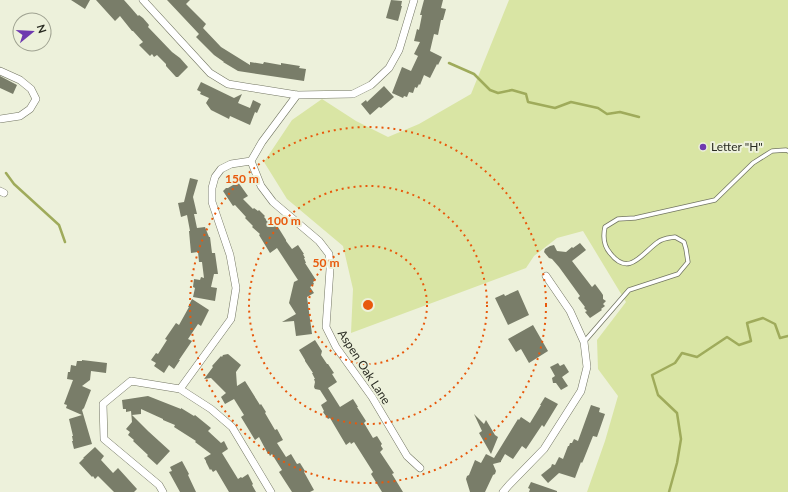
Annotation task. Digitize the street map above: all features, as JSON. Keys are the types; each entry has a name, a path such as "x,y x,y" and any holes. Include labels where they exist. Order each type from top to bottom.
{"street":[{"path":"143,0 210,73 228,84 297,95 353,94 371,84 389,68 399,50 414,0"},
{"path":"0,70 20,80 31,89 36,99 30,109 20,116 0,119"},
{"path":"180,389 231,319 236,288 230,255 212,202 212,188 215,177 222,169 231,164 251,161 262,142 297,95"},
{"name":"Aspen Oak Lane","path":"251,161 261,186 272,202 319,241 329,254 330,269 326,327 336,347 372,397 407,456 420,468"},
{"path":"503,492 508,485 544,449 581,391 587,367 584,342 570,311 546,276"},
{"path":"163,492 159,485 104,439 103,404 131,382 180,389 211,409 232,427 271,492"}],"lane":[{"path":"584,342 629,290 678,274 688,262 684,242 675,237 664,238 657,242 634,262 629,264 620,262 610,253 605,243 603,235 605,227 618,219 635,218 715,200 753,163 772,151 788,151"}],"green space":[{"path":"509,0 788,0 788,492 587,492 605,441 618,396 598,369 597,340 626,302 583,231 557,238 534,256 526,268 351,333 353,289 343,246 287,199 264,162 292,120 322,99 356,121 388,137 419,124 471,94"}],"building":[{"path":"71,0 90,0 85,9"},
{"path":"96,0 124,0 138,16 139,15 143,18 149,25 148,27 188,67 178,77 176,77 157,55 154,57 152,54 150,56 139,45 143,42 120,16 115,21"},
{"path":"167,0 190,0 186,4 206,24 203,28 221,47 250,65 250,62 263,64 264,62 300,66 299,68 306,69 304,81 238,71 214,55 196,37 199,34"},
{"path":"391,0 402,1 398,21 386,18"},
{"path":"424,0 443,0 441,8 446,9 443,20 441,20 438,35 434,34 430,51 442,57 430,78 424,75 420,85 419,84 417,88 415,87 413,93 409,92 407,97 404,96 403,98 392,93 402,67 411,71 418,56 414,54 420,42 414,41 417,29 419,30 422,15 420,15"},
{"path":"0,76 17,85 13,94 0,88"},
{"path":"201,82 234,98 242,94 238,103 250,108 253,100 261,104 257,113 255,112 250,125 230,116 229,119 211,110 206,103 209,98 200,94 201,92 197,90"},
{"path":"384,86 394,97 370,115 361,104 366,100 367,102"},
{"path":"190,178 198,180 193,197 197,214 194,214 197,228 205,227 210,237 212,253 215,253 218,274 214,274 211,287 217,288 215,301 193,297 195,288 193,287 194,279 200,280 201,277 204,278 202,262 199,262 198,252 191,253 190,231 187,215 181,217 178,203 184,202"},
{"path":"238,182 248,196 243,199 253,209 259,210 273,226 276,224 292,249 298,245 304,254 305,263 316,280 310,287 314,293 307,297 312,334 296,336 294,321 282,322 296,314 289,303 294,282 298,280 277,248 270,253 259,235 260,234 252,227 253,226 235,205 233,206 223,191"},
{"path":"580,243 586,250 572,261 592,287 595,284 603,295 603,299 606,301 603,304 605,306 601,309 602,310 590,318 585,312 587,311 584,308 585,307 578,298 580,296 559,267 544,252 545,249 554,245 557,251 566,252"},
{"path":"518,290 529,315 508,325 495,298 504,294 505,296"},
{"path":"192,299 209,310 201,326 198,324 188,339 192,341 174,369 169,365 164,373 154,366 156,363 151,360 156,353 158,354 167,340 165,339 176,323 179,325"},
{"path":"533,325 548,351 529,363 521,349 516,352 508,339"},
{"path":"315,340 322,351 321,355 334,373 332,374 337,382 328,388 340,407 353,399 366,421 364,423 373,438 377,436 382,444 381,446 383,449 380,452 394,473 392,474 403,492 382,492 371,474 373,472 354,442 351,444 350,442 346,445 330,418 328,419 323,412 324,411 321,405 327,401 320,390 315,389 315,379 313,373 299,350"},
{"path":"228,354 241,365 236,372 237,386 245,381 266,412 265,413 275,430 277,429 283,440 277,443 286,457 291,454 297,464 300,463 314,490 310,492 292,492 279,472 282,470 272,454 270,456 268,454 259,437 255,440 241,417 244,415 234,399 225,404 221,397 226,393 211,378 204,379 213,367 212,366 221,356 222,357 223,355"},
{"path":"82,360 107,363 106,373 91,371 90,380 82,386 91,390 82,410 92,444 74,449 69,419 82,415 66,408 67,405 64,404 73,380 67,379 68,372 70,372 71,365 76,366 77,361"},
{"path":"558,363 560,366 564,364 569,372 562,377 568,386 561,390 556,383 553,383 552,378 555,376 550,367"},
{"path":"148,396 181,408 194,416 195,415 211,428 208,431 221,443 224,441 228,449 222,453 238,479 248,474 256,492 229,492 216,470 213,472 211,469 210,470 204,458 211,454 195,442 196,441 174,427 175,425 141,409 141,414 132,415 170,451 157,465 128,435 130,432 126,429 132,422 131,411 126,412 126,409 123,409 122,400"},
{"path":"545,397 558,404 544,427 542,425 526,449 522,446 513,459 505,454 501,462 493,464 496,471 485,492 470,492 466,479 475,460 481,463 486,454 494,458 518,419 519,420 521,417 530,423"},
{"path":"591,405 600,408 599,412 605,414 597,437 593,436 575,478 559,473 548,483 541,475 551,467 552,464 555,465 559,457 563,459 568,446 574,439 578,441"},
{"path":"474,414 484,424 486,420 495,435 498,437 491,454 479,433 482,431"},
{"path":"95,447 104,456 101,460 113,473 118,468 137,489 134,492 114,492 98,476 95,479 93,476 92,477 79,463"},
{"path":"182,461 196,492 180,492 169,472 172,471 170,467"},
{"path":"531,482 557,492 529,492 530,489 528,488"}],"waterway":[{"path":"449,63 474,74 490,90 498,93 512,90 526,94 528,102 555,108 571,102 598,108 607,114 620,112 639,117"},
{"path":"6,173 14,184 59,225 65,242"},
{"path":"669,492 677,463 681,439 677,413 658,395 652,375 675,363 682,353 697,357 727,337 739,345 751,341 747,323 763,318 775,324 780,338 788,336"}],"place":[{"name":"Letter \"H\"","path":"703,147"}]}
